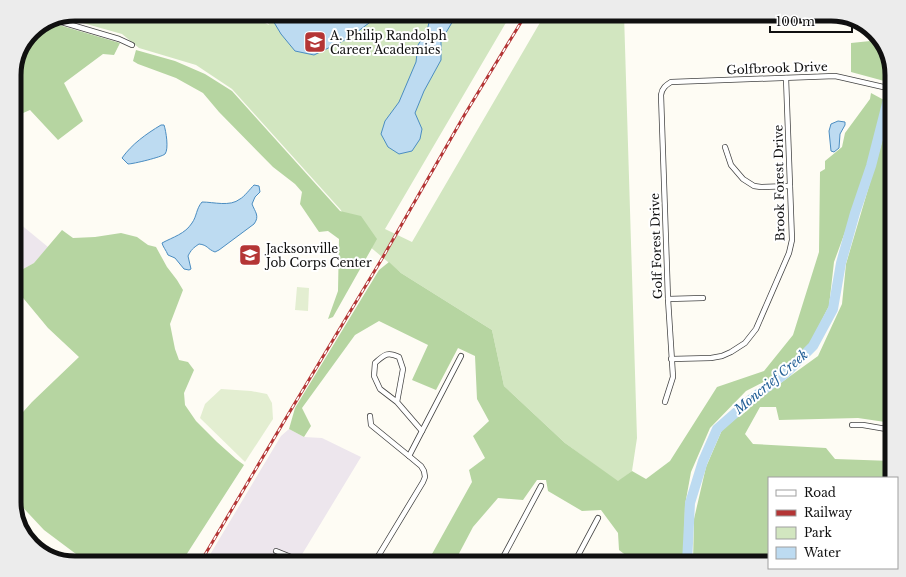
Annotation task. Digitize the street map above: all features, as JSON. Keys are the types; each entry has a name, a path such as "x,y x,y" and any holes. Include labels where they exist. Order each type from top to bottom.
{"street":[{"path":"63,22 119,38 132,45"},
{"name":"Golfbrook Drive","path":"664,88 671,82 835,76 885,88"},
{"name":"Brook Forest Drive","path":"671,359 711,358 722,356 739,347 756,329 789,253 792,240 786,78"},
{"name":"Golf Forest Drive","path":"664,88 661,94 668,299 673,377 665,402"},
{"path":"725,147 731,165 738,175 754,186 768,188 790,186"},
{"path":"668,299 703,298"},
{"path":"398,402 403,369 398,357 393,354 387,354 375,363 374,376 380,389 398,402 422,431"},
{"path":"409,456 461,356"},
{"path":"370,416 371,425 421,466 425,476 423,482 378,556"},
{"path":"852,425 863,425 885,429"},
{"path":"504,556 541,486"},
{"path":"578,556 598,518"},
{"path":"276,551 288,556"}],"shaded area":[{"path":"21,225 48,247 34,263 21,270"},
{"path":"289,429 304,437 322,438 361,457 301,556 209,556 281,436"}],"green space":[{"path":"76,21 261,21 269,25 267,21 507,21 385,229 412,242 541,21 624,21 637,438 632,471 618,482 565,443 504,386 492,330 401,273 362,240 340,209 232,89 196,65 139,48 122,34"},
{"path":"56,24 120,43 114,55 103,54 64,83 83,121 58,140 30,110 21,114 21,71 27,51 39,34"},
{"path":"873,41 882,57 885,81 851,72 851,43"},
{"path":"136,50 175,61 205,74 232,91 340,211 361,216 377,239 333,317 328,319 338,291 339,239 328,231 319,232 300,204 302,192 295,184 273,167 219,112 203,93 176,78 133,61"},
{"path":"871,93 884,100 870,164 834,262 829,306 809,345 777,375 746,391 710,428 691,472 685,505 684,556 627,556 619,550 618,533 601,510 582,511 548,491 546,480 537,480 523,500 498,498 473,527 458,556 431,556 472,482 469,470 485,458 473,436 489,421 477,399 475,356 458,348 436,390 412,380 428,345 379,321 355,335 302,408 311,426 304,437 289,429 295,408 379,270 389,262 401,273 492,330 504,386 565,443 618,481 632,471 646,479 670,461 717,387 764,371 793,335 819,252 820,172 825,169 825,161 842,147 845,133 870,99"},
{"path":"885,132 885,422 858,418 779,420 776,407 760,407 745,434 753,444 826,448 835,459 885,461 885,477 768,477 768,556 693,556 694,519 706,467 722,430 760,398 818,356 842,304 846,264"},
{"path":"62,230 73,238 95,237 121,233 137,237 148,245 156,247 167,267 183,290 170,324 175,349 179,360 188,362 194,370 184,393 185,405 196,421 217,442 244,465 186,556 79,556 44,530 21,505 21,414 79,357 48,328 21,295 21,270 34,263"},
{"path":"297,287 309,288 308,311 295,310"},
{"path":"221,389 251,391 267,394 272,403 273,419 245,462 200,418 205,404"}],"water":[{"name":"A. Philip Randolph Career Academies","path":"273,21 372,21 349,38 314,55 295,51 281,34"},
{"path":"429,21 453,21 441,41 441,60 424,91 415,113 422,129 420,139 412,151 399,154 388,147 381,134 385,121 399,102 416,62 418,45 427,31"},
{"path":"838,121 845,122 845,125 840,134 839,148 834,152 831,151 829,131 831,124"},
{"path":"161,125 164,125 166,135 167,148 165,154 159,157 128,164 122,158 130,148"},
{"path":"254,185 259,186 260,192 255,197 252,204 257,216 254,224 215,252 204,245 197,245 188,256 191,269 189,270 184,269 175,258 168,255 162,243 178,235 189,227 194,220 202,202 222,204 232,203 243,197"}],"waterway":[{"name":"Moncrief Creek","path":"687,556 690,503 703,461 717,429 750,400 786,373 813,346 833,309 841,263 855,213 871,166 885,111"}],"railway":[{"path":"204,556 383,257 465,114 522,21"}],"place":[{"name":"A. Philip Randolph Career Academies","path":"315,42"},
{"name":"Jacksonville Job Corps Center","path":"250,255"}]}
